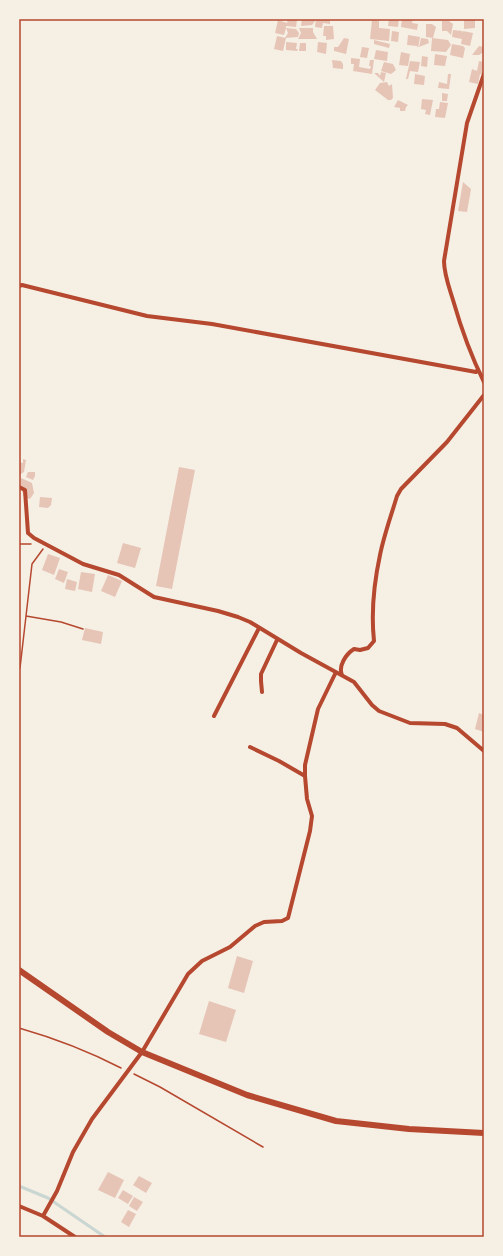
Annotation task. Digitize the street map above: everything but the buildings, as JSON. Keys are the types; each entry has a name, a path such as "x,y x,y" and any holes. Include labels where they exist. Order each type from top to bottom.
{"street":[{"path":"484,74 466,122 444,261 444,271 458,320 484,382"},
{"path":"19,286 22,285 147,316 212,324 476,372 478,370"},
{"path":"342,675 340,670 341,666 350,652 354,649 360,650 368,648 374,641 375,587 380,555 397,496 401,489 447,442 484,394"},
{"path":"19,487 25,490 28,533 34,538 83,564 119,575 154,597 238,617 354,682 372,705 379,711 410,723 445,724 457,728 484,751"},
{"path":"214,716 259,628"},
{"path":"262,692 261,674 277,640"},
{"path":"43,1216 57,1191 73,1152 92,1118 142,1052 188,974 202,961 230,947 255,926 264,922 282,921 288,918 310,831 312,816 307,799 305,776 306,759 318,709 336,672"},
{"path":"250,747 305,776"},
{"path":"19,970 108,1032 142,1052 247,1095 336,1120 409,1129 484,1133"},
{"path":"19,1206 43,1216 75,1237"}],"path":[{"path":"19,667 20,668 32,564 47,545"},
{"path":"26,616 61,622 83,629"},
{"path":"19,1028 48,1036 99,1056 160,1087 263,1147"}],"waterway":[{"path":"19,1186 48,1198 105,1237"}]}
